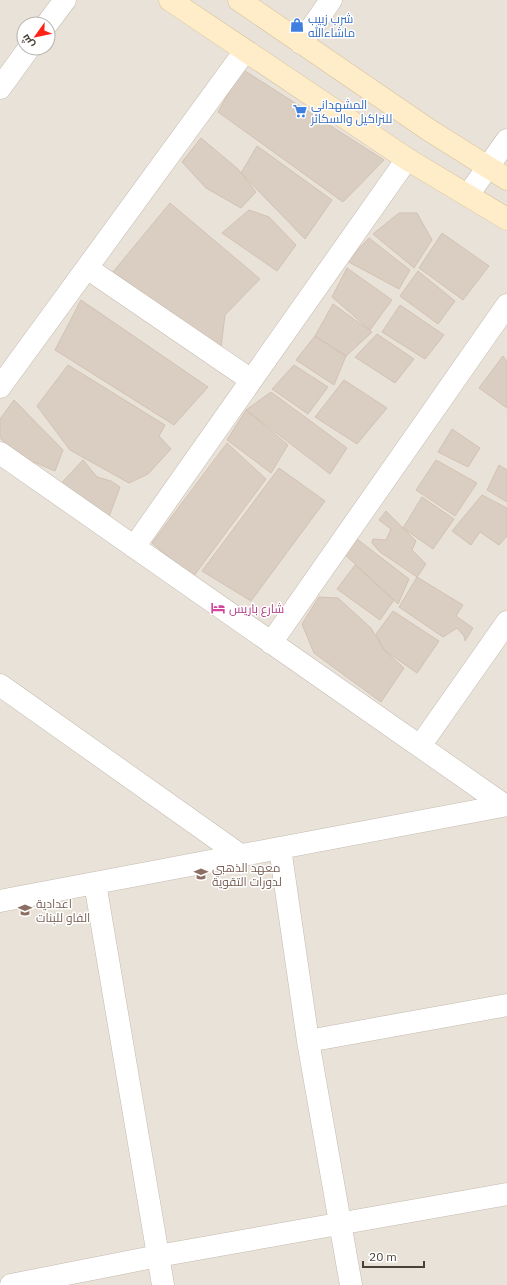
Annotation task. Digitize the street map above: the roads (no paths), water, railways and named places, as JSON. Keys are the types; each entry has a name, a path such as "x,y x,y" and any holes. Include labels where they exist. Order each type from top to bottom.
{"street":[{"path":"53,16 65,0"},
{"path":"170,0 407,159 507,219"},
{"path":"239,0 301,43 507,179"},
{"path":"301,43 331,0"},
{"path":"0,386 245,51"},
{"path":"0,88 23,56"},
{"path":"468,195 507,140"},
{"path":"134,547 407,159"},
{"path":"87,268 251,380"},
{"path":"271,643 507,305"},
{"path":"0,452 271,643 505,805"},
{"path":"420,746 507,622"},
{"path":"0,685 240,855"},
{"path":"0,901 505,805"},
{"path":"280,848 308,1041 351,1285"},
{"path":"95,883 163,1285"},
{"path":"308,1041 507,1005"},
{"path":"11,1285 158,1256 507,1194"}],"place":[{"name":"شرب زبيب ماشاءالله","path":"297,25"},
{"name":"المشهداني للنراكيل والسكائر","path":"300,111"},
{"name":"شارع باريس","path":"218,608"},
{"name":"معهد الذهبي لدورات التقوية","path":"201,874"},
{"name":"اعدادية الفاو للبنات","path":"25,910"}]}
